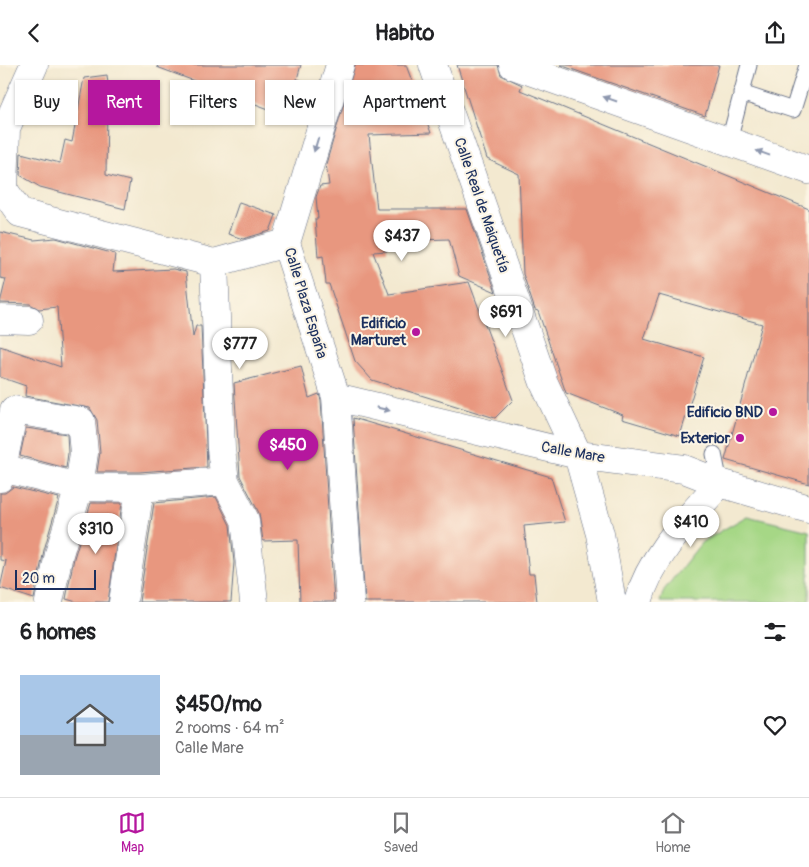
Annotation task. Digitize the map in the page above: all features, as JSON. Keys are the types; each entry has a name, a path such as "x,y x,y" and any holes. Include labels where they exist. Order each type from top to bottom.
{"street":[{"path":"34,65 3,127 1,191 20,213 214,263 286,243"},
{"name":"Calle Plaza España","path":"340,65 286,243 336,397 350,602"},
{"name":"Calle Real de Maiquetía","path":"434,65 544,383 578,455 600,534 612,602"},
{"path":"513,65 809,170"},
{"path":"214,263 221,449 225,481 245,520 254,602"},
{"path":"0,319 29,320"},
{"name":"Calle Mare","path":"336,397 578,455 684,469 720,483 809,509"},
{"path":"49,602 59,553 79,487 84,453 82,421 14,410 6,415 1,473 79,487 140,488 225,481"},
{"path":"638,602 642,585 680,525 720,483"},
{"path":"123,602 140,488"}],"lane":[{"path":"729,141 749,65"},
{"path":"741,93 793,110 807,65"},
{"path":"714,454 720,483"}],"green space":[{"path":"747,516 809,531 809,602 660,602 664,590 702,542"}],"building":[{"path":"158,65 301,65 297,79 300,80 265,80 265,108 255,104 255,80 192,80 157,67"},
{"path":"355,65 406,65 412,80 351,80"},
{"path":"457,65 498,65 501,75 522,85 520,90 809,209 809,484 725,460 762,324 659,295 644,339 704,357 680,436 622,419 623,415 566,393 538,311 535,310 523,274 519,174 487,159 464,87 464,80 462,80"},
{"path":"560,65 719,65 705,116"},
{"path":"107,75 108,80 88,80 88,125 107,125 106,175 130,181 125,209 40,187 20,175 21,153 60,163 65,140 72,142 75,125 78,125 78,110 84,78"},
{"path":"344,103 344,125 428,125 431,133 369,135 377,209 467,209 496,292 459,276 449,239 387,241 387,251 373,252 389,294 469,282 513,400 495,418 372,380 355,361 329,284 326,284 323,256 318,257 315,219 318,219 316,197 320,186 329,185 326,164"},
{"path":"239,202 276,215 270,231 243,239 228,234"},
{"path":"0,232 34,240 56,238 115,254 113,272 173,269 186,272 193,337 196,326 201,326 207,467 139,472 97,472 100,452 97,420 90,408 25,396 26,386 0,377 0,346 61,367 57,307 39,309 30,304 0,303 6,279 0,278"},
{"path":"301,366 309,398 319,394 321,400 334,602 300,602 298,540 263,541 259,513 240,476 234,383"},
{"path":"353,418 551,477 565,522 524,526 529,574 534,574 537,602 365,602"},
{"path":"26,428 67,434 68,453 66,468 20,456"},
{"path":"13,487 59,498 44,550 34,599 0,588 6,561 0,560 0,493 5,493"},
{"path":"216,497 230,525 234,562 231,602 139,602 154,503"},
{"path":"91,503 122,503 108,602 77,602 66,599 74,558"}],"place":[{"name":"Edificio Marturet","path":"416,332"},
{"name":"Edificio BND","path":"773,412"},
{"name":"Exterior","path":"740,438"}]}
